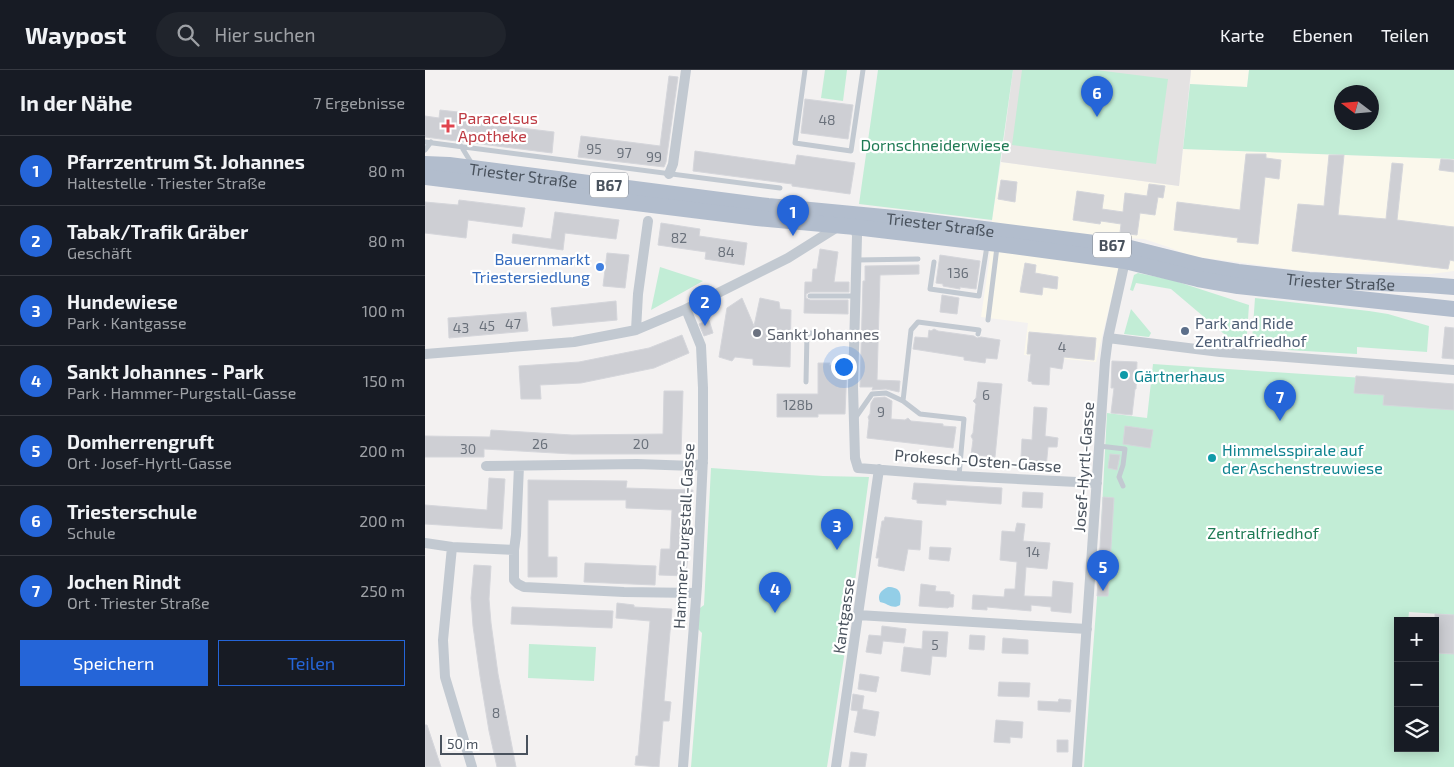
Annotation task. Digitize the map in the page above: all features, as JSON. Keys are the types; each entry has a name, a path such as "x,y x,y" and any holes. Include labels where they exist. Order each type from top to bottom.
{"main road":[{"name":"Triester Straße","path":"425,164 476,168 768,206 905,219 1126,247 1202,266 1238,272 1309,280 1454,287"},
{"name":"Triester Straße","path":"425,177 1125,261 1238,286 1454,309"}],"street":[{"path":"669,174 673,164 685,70"},
{"path":"636,330 638,294 647,221"},
{"path":"425,354 574,342 636,330 686,308 847,227 857,236 853,388 854,420"},
{"name":"Josef-Hyrtl-Gasse","path":"1077,767 1105,361 1108,338 1125,261"},
{"name":"Hammer-Purgstall-Gasse","path":"683,767 696,593 703,463 701,346 686,308"},
{"path":"1108,338 1220,352 1454,370"},
{"name":"Prokesch-Osten-Gasse","path":"854,420 855,458 858,468 959,476 1097,483"},
{"path":"486,466 637,464 694,466 703,463"},
{"path":"519,466 514,550 514,580 518,584 524,587 696,593"},
{"name":"Kantgasse","path":"835,767 859,615 879,469"},
{"path":"425,543 453,547 514,550"},
{"path":"453,547 443,640 445,677 471,767"},
{"path":"859,615 1087,629"}],"lane":[{"path":"805,70 795,143 851,151 863,70"},
{"path":"425,150 428,142 780,188"},
{"path":"461,146 476,168"},
{"path":"934,262 930,289 979,296 992,244"},
{"path":"988,320 992,244"},
{"path":"856,260 918,259"},
{"path":"810,296 855,296"},
{"path":"903,401 911,330 917,322 979,330 978,334"},
{"path":"806,382 807,333 855,334"},
{"path":"854,420 872,394 886,393 903,401 920,414 964,419 959,476"},
{"path":"1099,446 1125,449 1119,477 1123,486"}],"shaded area":[{"path":"1013,70 1191,70 1179,186 1001,162"},
{"path":"1191,70 1249,70 1247,87 1190,84"},
{"path":"1183,149 1454,159 1454,271 1431,274 1333,273 1296,270 1191,256 1144,239 1126,238 1096,362 1024,355 1028,323 981,317 990,255 992,220 1001,162 1179,186"}],"green space":[{"path":"825,70 847,70 843,101 821,98"},
{"name":"Dornschneiderwiese","path":"878,70 1013,70 992,220 859,204"},
{"path":"1022,70 1096,70 1168,79 1156,164 1012,145"},
{"path":"1249,70 1454,70 1454,159 1183,149 1190,84 1247,87"},
{"path":"660,267 703,281 651,310"},
{"path":"1138,273 1172,280 1249,305 1246,348 1227,346 1230,339 1171,289 1136,283 1133,291 1130,290 1134,275"},
{"path":"1255,298 1388,314 1429,326 1427,352 1357,347 1357,354 1288,350 1288,343 1252,340"},
{"path":"1131,309 1151,333 1149,337 1124,334"},
{"name":"Zentralfriedhof","path":"1153,364 1454,384 1454,615 1409,612 1408,617 1394,617 1394,752 1439,752 1439,653 1454,654 1454,767 1084,767 1098,585 1107,413 1147,418"},
{"path":"711,468 823,476 869,477 827,767 691,767 702,633 698,629 700,608 704,605"},
{"path":"529,644 596,647 594,681 528,678"}],"water":[{"path":"888,587 898,590 901,597 900,605 892,607 880,602 880,593"}],"building":[{"path":"669,76 678,77 664,167 578,157 581,136 660,146"},
{"path":"805,99 853,105 848,139 801,133"},
{"path":"440,110 458,112 457,120 554,132 552,153 425,137 425,116 439,118"},
{"path":"695,151 795,165 797,155 855,163 850,194 693,171"},
{"path":"1246,154 1266,154 1266,158 1281,160 1279,179 1265,177 1258,244 1237,242 1238,238 1174,230 1177,202 1240,210"},
{"path":"1329,155 1344,155 1338,215 1386,219 1392,163 1403,164 1397,220 1454,227 1454,261 1450,260 1448,269 1292,251 1298,204 1324,206"},
{"path":"1441,159 1454,160 1454,172 1439,170"},
{"path":"1001,180 1017,182 1015,202 998,199"},
{"path":"1149,184 1165,186 1163,198 1158,197 1155,215 1140,213 1137,235 1120,233 1121,224 1101,221 1100,224 1073,220 1077,191 1104,195 1102,209 1123,212 1125,193 1147,196"},
{"path":"459,200 525,208 522,227 468,220 466,238 425,233 425,202 458,205"},
{"path":"555,212 619,220 616,239 565,233 563,250 512,243 513,234 551,239"},
{"path":"661,223 700,229 699,236 747,243 744,265 705,259 706,252 658,245"},
{"path":"820,249 838,252 834,282 849,282 849,292 810,292 806,294 806,298 810,300 848,300 848,314 804,313 805,282 812,282 813,269 817,269"},
{"path":"607,253 629,255 625,288 603,286"},
{"path":"940,255 980,261 976,289 960,287 960,289 936,283"},
{"path":"1025,263 1036,265 1035,273 1058,277 1057,289 1043,287 1042,295 1020,292"},
{"path":"919,265 919,274 880,275 877,380 900,381 899,392 886,389 872,390 873,387 860,387 865,266"},
{"path":"942,295 959,298 957,314 940,312"},
{"name":"Sankt Johannes","path":"742,298 754,326 760,298 779,302 780,309 791,310 790,367 753,365 753,359 735,357 732,361 719,357 727,308"},
{"path":"616,301 617,320 553,326 551,308"},
{"path":"526,312 528,331 449,338 448,318"},
{"path":"709,320 713,333 704,336 699,324"},
{"path":"1445,327 1454,328 1454,359 1442,358"},
{"path":"934,329 977,338 1000,340 997,359 986,358 985,363 964,360 964,357 913,349 915,337 928,338 929,330"},
{"path":"1029,332 1096,338 1094,360 1064,357 1062,369 1050,367 1049,385 1032,384 1032,382 1028,381 1031,354 1027,354"},
{"path":"682,335 689,353 654,368 581,383 540,385 541,399 521,399 519,366 579,362 649,348"},
{"path":"1112,361 1137,362 1136,389 1132,415 1111,413 1114,388 1111,388"},
{"path":"818,363 847,365 845,414 818,414 818,417 777,417 777,394 818,394"},
{"path":"1356,376 1454,384 1454,410 1383,405 1384,395 1354,393"},
{"path":"978,382 1002,384 995,457 971,455 973,440 971,436 973,433 976,404 973,401 976,398"},
{"path":"664,391 683,391 681,454 572,454 484,449 484,457 425,457 425,436 490,437 491,430 572,435 663,434"},
{"path":"885,397 892,401 891,419 905,420 908,418 911,421 956,427 953,448 867,438 871,403 874,398"},
{"path":"1034,407 1047,408 1045,436 1058,438 1057,447 1048,447 1046,468 1023,466 1023,457 1021,457 1022,439 1032,440"},
{"path":"1125,426 1153,430 1150,448 1123,444"},
{"path":"1110,454 1120,455 1117,470 1108,468"},
{"path":"489,478 505,479 502,529 425,524 425,505 487,510"},
{"path":"528,480 627,481 626,488 693,490 686,576 659,575 661,549 670,549 672,510 626,508 626,500 548,500 548,557 557,557 557,577 528,577"},
{"path":"914,483 1002,488 1001,504 946,500 946,505 917,503 917,500 912,499"},
{"path":"1023,492 1043,493 1042,508 1022,507"},
{"path":"1103,497 1114,498 1108,596 1097,596"},
{"path":"885,517 922,521 920,550 908,549 904,571 878,566 879,558 876,558 882,521 884,521"},
{"path":"1017,523 1025,524 1023,541 1050,543 1047,569 1026,567 1024,596 1052,597 1053,581 1073,583 1071,613 1051,611 1051,607 1031,605 1031,611 987,607 987,610 972,609 973,595 1004,597 1005,589 1015,589 1017,562 1000,560 1002,531 1015,532"},
{"path":"930,547 951,548 949,561 929,559"},
{"path":"585,563 656,566 655,585 584,582"},
{"path":"474,565 491,566 489,599 491,623 498,674 516,767 497,767 489,731 473,626 471,598"},
{"path":"921,584 936,586 935,591 950,592 950,594 954,595 953,607 919,606"},
{"path":"617,603 634,605 634,607 672,609 664,701 671,702 669,721 663,721 659,767 635,765 636,756 638,756 650,621 616,618"},
{"path":"512,607 613,611 612,628 511,624"},
{"path":"1435,614 1454,615 1454,654 1439,653 1439,617 1435,617"},
{"path":"882,626 906,629 904,643 883,641 881,654 866,652 869,635 881,636"},
{"path":"923,631 948,632 946,657 932,656 930,675 901,671 904,647 922,649"},
{"path":"970,635 985,636 984,650 969,649"},
{"path":"1003,638 1028,640 1028,654 1002,653"},
{"path":"860,674 879,677 876,692 858,689"},
{"path":"999,682 1030,683 1029,697 998,696"},
{"path":"853,694 864,696 862,709 879,712 875,736 854,732 858,711 851,710"},
{"path":"1059,699 1071,700 1070,712 1038,710 1038,701 1058,702"},
{"path":"996,720 1023,722 1022,738 1010,737 1010,743 994,742"},
{"path":"425,725 427,725 441,767 425,767"},
{"path":"1057,740 1068,740 1068,752 1057,752"},
{"path":"851,752 867,754 865,767 849,767"}],"place":[{"name":"Triesterschule","path":"1097,117"},
{"name":"Paracelsus Apotheke","path":"448,126"},
{"name":"Pfarrzentrum St. Johannes","path":"793,236"},
{"name":"Bauernmarkt Triestersiedlung","path":"600,267"},
{"name":"Tabak/Trafik Gräber","path":"705,326"},
{"name":"Park and Ride Zentralfriedhof","path":"1185,331"},
{"name":"Sankt Johannes","path":"757,333"},
{"name":"Gärtnerhaus","path":"1124,375"},
{"name":"Jochen Rindt","path":"1280,421"},
{"name":"Himmelsspirale auf der Aschenstreuwiese","path":"1212,458"},
{"name":"Hundewiese","path":"837,550"},
{"name":"Domherrengruft","path":"1103,591"},
{"name":"Sankt Johannes - Park","path":"775,613"}]}
